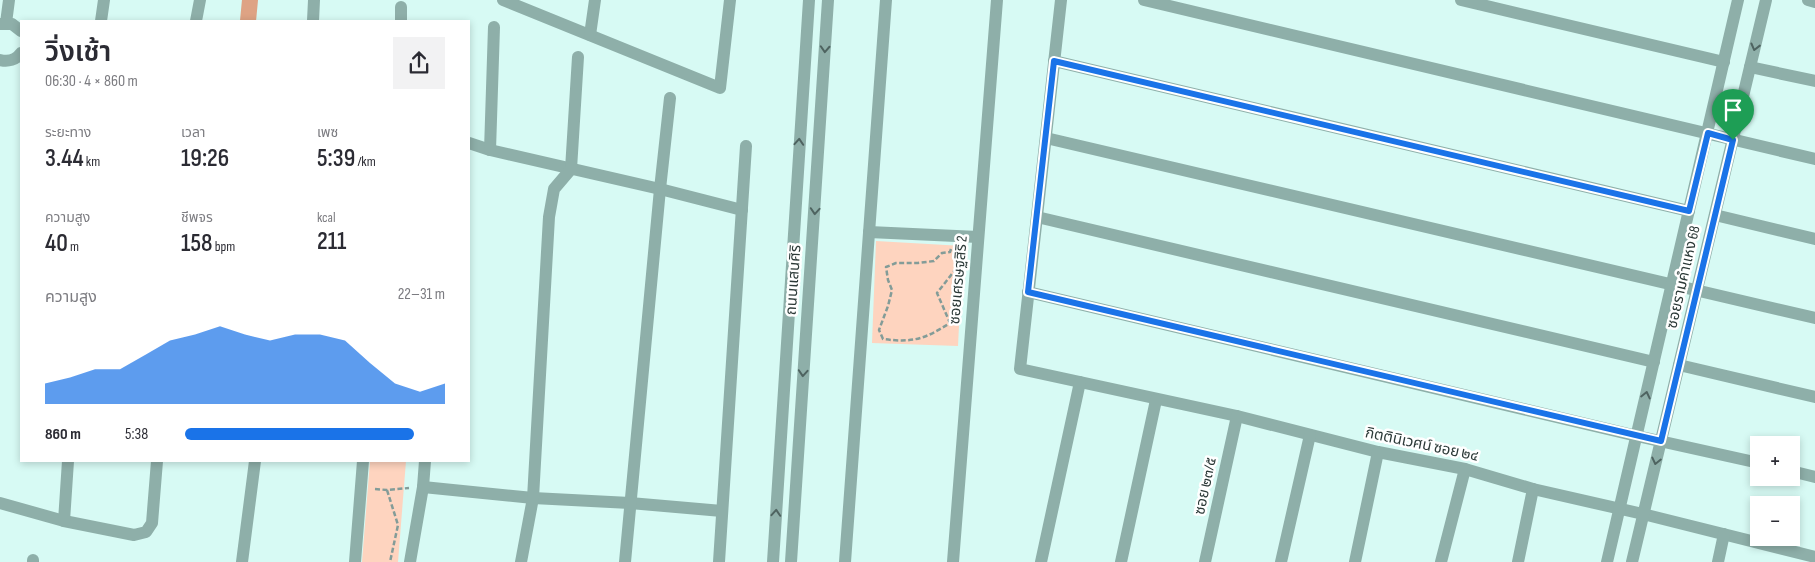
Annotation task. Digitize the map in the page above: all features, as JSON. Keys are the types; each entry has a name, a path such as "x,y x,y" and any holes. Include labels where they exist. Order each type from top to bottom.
{"street":[{"path":"9,0 3,23 12,24 20,30"},
{"path":"101,20 104,0"},
{"path":"196,20 200,0"},
{"path":"313,20 314,0"},
{"path":"503,0 720,88 730,0"},
{"path":"590,35 595,0"},
{"name":"ถนนแสนศิริ","path":"773,557 809,0"},
{"name":"ถนนแสนศิริ","path":"791,558 828,0"},
{"path":"845,562 886,0"},
{"name":"ซอยเศรษฐสิริ 2","path":"953,562 997,0"},
{"path":"1061,0 1028,292 1750,462"},
{"path":"1144,0 1815,159"},
{"path":"1461,0 1724,62"},
{"name":"ซอยรามคำแหง 68","path":"1608,562 1738,0"},
{"name":"ซอยรามคำแหง 68","path":"1632,562 1766,0"},
{"path":"1808,0 1815,2"},
{"path":"400,20 401,6"},
{"path":"490,150 494,28"},
{"path":"0,64 0,60 9,61 15,59 20,54"},
{"path":"520,562 533,498 549,217 554,189 571,168 578,57"},
{"path":"1054,61 1689,211"},
{"path":"1750,67 1815,81"},
{"path":"625,562 670,98"},
{"path":"1046,138 1815,318"},
{"path":"470,143 490,150 742,210"},
{"path":"719,562 746,146"},
{"path":"1715,215 1815,239"},
{"path":"1037,217 1654,362"},
{"path":"869,232 978,238"},
{"path":"791,274 810,276"},
{"name":"กิตตินิเวศน์ ซอย ๒๔","path":"1028,292 1020,369 1156,400 1237,416 1378,452 1464,469 1533,489 1724,534 1794,557 1815,557"},
{"path":"1679,365 1815,397"},
{"path":"1041,562 1080,382"},
{"path":"1121,562 1156,400"},
{"name":"ซอย ๒๓/๕","path":"1204,562 1237,416"},
{"path":"1281,562 1310,435"},
{"path":"1355,562 1378,452"},
{"path":"64,521 68,462"},
{"path":"0,503 64,521 134,535 146,532 152,523 157,462"},
{"path":"242,562 255,462"},
{"path":"355,562 363,462"},
{"path":"410,562 423,487 425,462"},
{"path":"1441,562 1464,469"},
{"path":"1800,473 1815,477"},
{"path":"423,487 533,498 630,503 722,511"},
{"path":"1518,562 1533,489"},
{"path":"1718,562 1724,534"},
{"path":"773,557 791,558"}],"path":[{"path":"956,236 950,252 942,253 934,261 896,263 886,267 892,290 888,306 878,330 883,339 904,342 920,339 950,323 937,293 959,265 976,261"},
{"path":"361,488 387,490 423,487"},
{"path":"387,490 398,525 390,562"}],"shaded area":[{"path":"876,241 963,246 958,346 872,343"},
{"path":"370,462 406,462 398,562 362,562"}],"waterway":[{"path":"248,20 250,0"}],"route":[{"path":"1054,61 1689,211 1708,133 1733,140 1661,441 1028,292 1054,61"}]}
